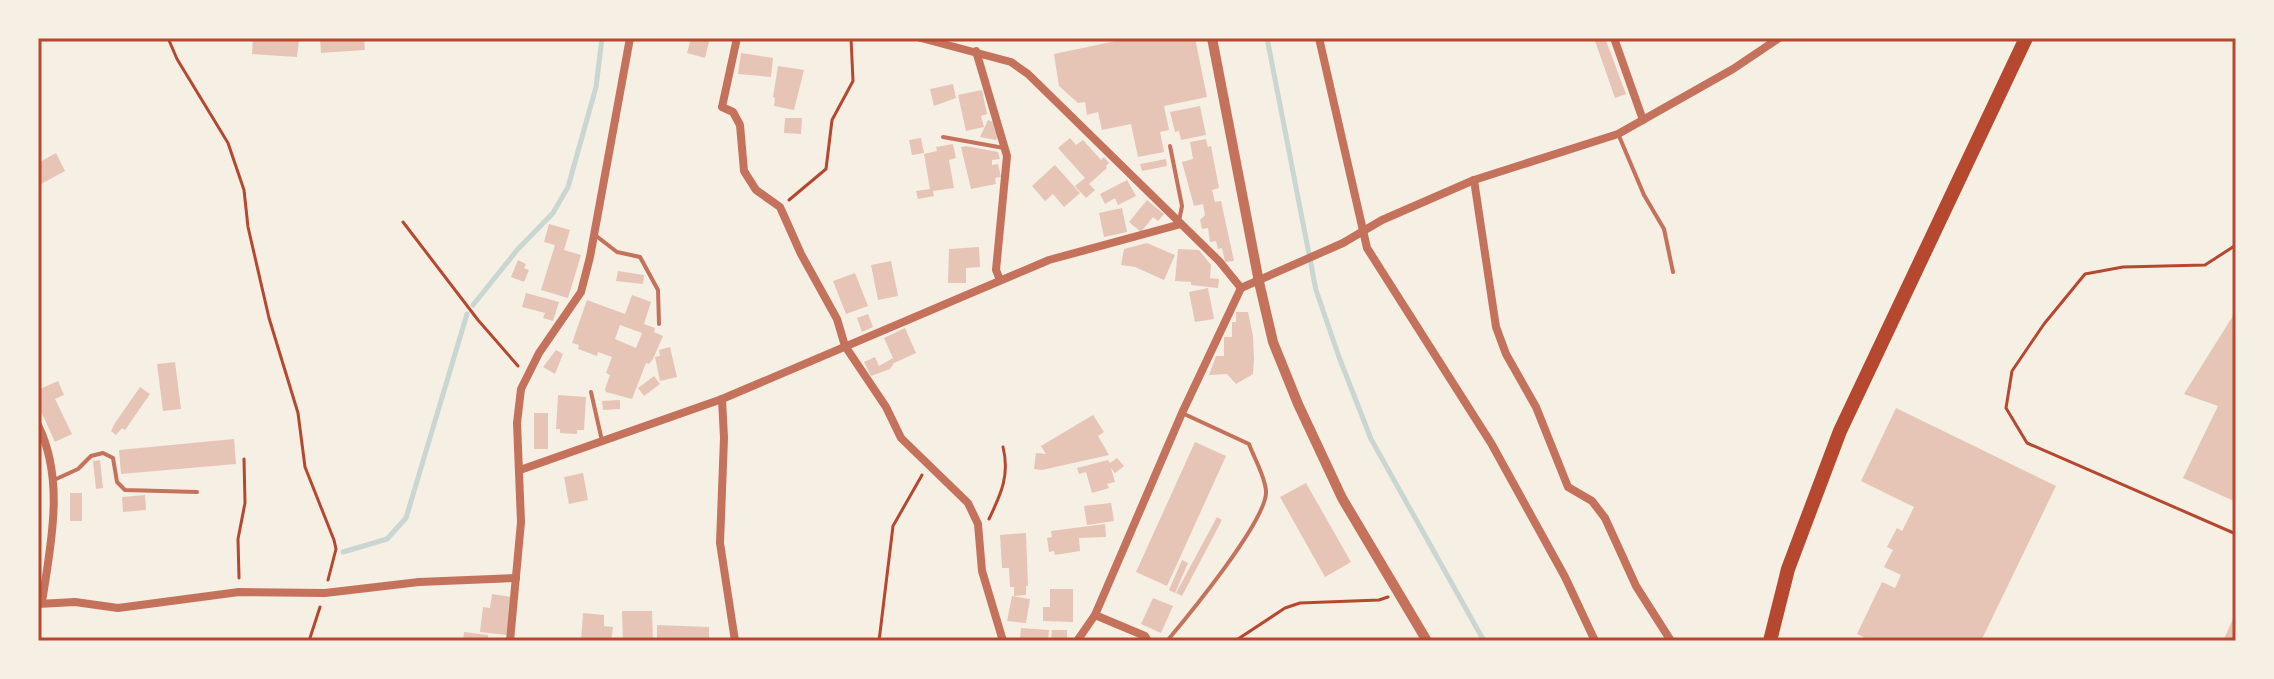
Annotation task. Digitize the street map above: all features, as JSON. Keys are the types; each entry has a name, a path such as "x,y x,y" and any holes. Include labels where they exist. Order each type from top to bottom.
{"main road":[{"path":"1770,641 1788,569 1840,431 2026,38"}],"street":[{"path":"510,641 521,522 517,423 521,389 539,353 581,292 595,235 630,38"},
{"path":"737,38 722,107 733,112 740,125 744,171 756,190 780,207 801,254 837,319 845,346 886,407 901,438 968,503 978,524 982,571 1003,641"},
{"path":"921,38 1011,62 1028,74 1219,261 1241,288"},
{"path":"1212,38 1273,342 1342,498 1427,641"},
{"path":"1319,38 1367,248 1491,443 1565,577 1595,641"},
{"path":"1614,38 1643,120"},
{"path":"1077,641 1095,615 1182,413 1241,288 1474,180 1618,134 1733,69 1779,38"},
{"path":"976,51 1006,148 1007,174 996,270 1000,280"},
{"path":"1474,180 1496,327 1506,354 1536,407 1568,487 1592,501 1605,518 1636,586 1671,641"},
{"path":"520,470 722,399 1049,260 1162,231 1180,222"},
{"path":"722,399 724,438 720,543 735,641"},
{"path":"38,425 52,462 54,480 40,603 75,602 118,608 239,592 325,593 419,582 516,578"},
{"path":"1095,615 1145,636 1148,641"}],"lane":[{"path":"1618,134 1644,195 1664,229 1673,272"},
{"path":"943,137 1006,148"},
{"path":"1170,146 1182,206 1180,222"},
{"path":"595,235 617,252 640,257 658,290 659,324"},
{"path":"591,392 602,443"},
{"path":"1167,641 1205,596 1264,507 1266,489 1249,444 1182,413"},
{"path":"54,480 78,469 91,456 103,453 113,458 117,482 125,490 197,492"}],"path":[{"path":"168,38 177,59 228,143 244,190 248,227 269,318 298,413 305,467 334,540 336,549 309,641"},
{"path":"780,207 826,169 832,120 853,81 851,38"},
{"path":"403,222 478,320 527,377"},
{"path":"2236,245 2205,265 2123,267 2085,274 2044,324 2012,371 2006,408 2027,443 2236,534"},
{"path":"978,524 989,519 1006,479 1007,462 1003,447"},
{"path":"239,592 238,539 245,503 244,459"},
{"path":"879,641 893,526 928,464"},
{"path":"1235,641 1285,608 1300,603 1379,600 1397,593"}],"building":[{"path":"253,38 299,40 297,57 252,54"},
{"path":"320,38 364,38 365,50 321,53"},
{"path":"691,38 710,38 705,58 687,53"},
{"path":"1130,38 1156,38 1157,41 1195,38 1207,97 1164,106 1169,130 1160,132 1164,152 1138,157 1131,124 1102,130 1098,112 1087,115 1085,102 1078,103 1059,86 1054,54"},
{"path":"1594,38 1605,38 1626,94 1615,98"},
{"path":"741,53 773,58 771,77 738,74"},
{"path":"778,66 804,70 794,110 774,106"},
{"path":"953,84 956,98 934,106 930,89"},
{"path":"982,90 987,114 981,116 984,127 966,131 958,95"},
{"path":"1200,106 1206,135 1181,140 1179,131 1175,132 1170,112"},
{"path":"785,118 802,118 801,134 784,133"},
{"path":"988,120 993,122 998,137 996,140 980,137"},
{"path":"921,138 924,153 912,155 909,140"},
{"path":"1070,138 1076,145 1083,140 1101,160 1104,157 1109,163 1089,184 1095,190 1086,198 1075,186 1085,178 1058,148"},
{"path":"1206,139 1208,147 1211,146 1219,188 1212,190 1215,202 1221,201 1234,261 1225,262 1222,248 1218,249 1216,241 1210,242 1208,228 1202,229 1200,220 1205,215 1203,204 1194,206 1182,162 1193,159 1190,142"},
{"path":"953,144 956,158 949,160 954,188 933,191 934,196 918,199 916,191 930,189 924,154 937,151 936,147"},
{"path":"961,147 998,152 1000,159 992,160 992,165 998,164 1001,177 995,178 996,184 971,189"},
{"path":"56,153 65,171 41,184 38,180 38,163"},
{"path":"1166,159 1167,166 1142,171 1140,164"},
{"path":"1055,165 1080,193 1064,207 1053,194 1045,201 1032,186"},
{"path":"1127,180 1136,196 1118,205 1115,198 1105,204 1100,194"},
{"path":"1147,200 1164,214 1158,221 1153,217 1141,232 1129,222"},
{"path":"1122,208 1127,232 1104,237 1099,213"},
{"path":"549,224 570,230 564,250 581,255 568,298 541,290 555,245 544,242"},
{"path":"1147,243 1175,255 1164,280 1135,267 1121,265 1124,249"},
{"path":"979,247 980,267 966,268 966,283 948,283 949,249"},
{"path":"1178,249 1199,250 1211,265 1210,278 1219,279 1218,288 1175,281"},
{"path":"518,260 526,264 524,268 529,270 524,282 511,277"},
{"path":"891,261 898,296 878,300 871,265"},
{"path":"618,271 644,275 643,284 616,281"},
{"path":"855,273 868,306 846,314 833,281"},
{"path":"1208,288 1214,319 1195,322 1189,292"},
{"path":"526,293 559,302 553,321 543,318 545,313 522,307"},
{"path":"632,295 651,302 644,324 655,328 654,332 663,336 653,359 646,363 632,399 606,392 610,375 606,373 612,357 598,352 597,356 578,349 579,345 572,343 587,300 625,314","holes":["620,325 642,333 636,348 615,339"]},
{"path":"2236,311 2236,502 2183,478 2218,406 2184,394"},
{"path":"1236,312 1248,312 1254,359 1253,374 1236,384 1227,374 1209,375 1216,356 1224,356 1224,337 1232,337"},
{"path":"868,314 873,327 862,332 857,318"},
{"path":"905,328 916,353 894,363 890,369 871,376 864,362 875,357 879,366 893,358 884,338"},
{"path":"670,347 677,377 660,381 655,357 660,356 659,350"},
{"path":"556,350 563,354 555,374 543,367"},
{"path":"175,362 181,409 163,411 157,364"},
{"path":"654,376 660,384 644,396 638,388"},
{"path":"58,381 64,395 55,399 72,434 55,442 38,405 38,390"},
{"path":"140,387 150,394 125,430 122,428 116,435 111,431 115,423"},
{"path":"558,395 586,397 584,430 577,430 577,434 560,433 560,429 556,429"},
{"path":"620,400 620,409 603,410 602,401"},
{"path":"1896,408 2056,486 1981,641 1872,641 1857,634 1882,582 1895,588 1901,575 1884,567 1893,550 1887,547 1897,528 1902,531 1914,507 1861,481"},
{"path":"534,413 548,413 548,449 534,449"},
{"path":"1093,415 1104,432 1098,436 1109,455 1042,470 1034,469 1036,453 1046,454 1041,446"},
{"path":"234,439 236,464 121,474 119,450"},
{"path":"1195,442 1226,456 1167,586 1136,572"},
{"path":"1117,458 1124,466 1115,473 1111,468 1115,482 1107,484 1109,488 1092,493 1086,472 1079,474 1077,468 1108,460 1110,463"},
{"path":"100,460 103,488 96,489 93,461"},
{"path":"583,473 588,500 569,504 564,477"},
{"path":"1306,483 1351,562 1325,577 1280,497"},
{"path":"70,493 82,493 82,521 70,521"},
{"path":"145,495 146,510 123,512 122,497"},
{"path":"1111,503 1114,521 1087,525 1084,506"},
{"path":"1217,517 1222,520 1182,596 1176,593"},
{"path":"1105,524 1106,537 1079,538 1080,551 1055,555 1054,551 1049,552 1047,538 1052,537 1051,531"},
{"path":"1026,533 1028,586 1026,595 1014,596 1009,568 1002,568 1000,535"},
{"path":"1182,560 1188,563 1175,593 1169,590"},
{"path":"1050,589 1073,589 1073,622 1043,621 1043,607 1050,607"},
{"path":"492,594 512,597 507,635 480,632 483,607 490,608"},
{"path":"1012,596 1030,599 1026,623 1007,621"},
{"path":"1153,598 1173,606 1161,633 1141,624"},
{"path":"622,611 652,611 653,641 623,641"},
{"path":"2236,612 2236,641 2223,641"},
{"path":"583,613 604,615 604,626 613,627 611,641 581,641"},
{"path":"657,625 709,627 709,641 657,638"},
{"path":"1021,628 1049,630 1048,641 1024,641 1020,638"},
{"path":"1052,630 1067,630 1067,641 1051,641"},
{"path":"464,632 488,635 488,641 463,641"}],"waterway":[{"path":"473,305 518,249 553,213 568,187 596,87 602,38"},
{"path":"1267,38 1316,290 1339,357 1371,439 1484,641"},
{"path":"343,552 387,539 406,518 467,314"}]}
